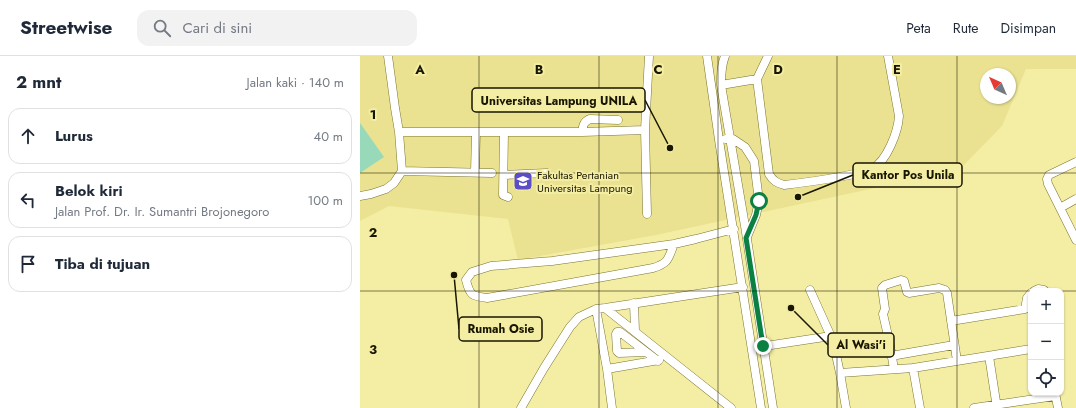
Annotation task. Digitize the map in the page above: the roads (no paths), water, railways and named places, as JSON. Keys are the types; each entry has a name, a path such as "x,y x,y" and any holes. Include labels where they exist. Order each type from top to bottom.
{"street":[{"path":"360,196 386,189 394,183 402,171 399,132 394,108 388,56"},
{"path":"647,214 645,130 648,56"},
{"path":"707,56 761,408"},
{"path":"726,56 722,64 721,85 745,226 773,408"},
{"path":"768,56 757,79 770,174 772,179 784,185 847,176 872,170 880,164 899,124 899,116 888,56"},
{"path":"721,85 757,79"},
{"path":"582,132 584,123 590,119 618,120"},
{"path":"399,132 476,133 645,130"},
{"path":"504,132 503,195 508,197"},
{"path":"475,172 476,133"},
{"path":"719,140 730,142 733,139 745,147 754,161 759,201 756,215 746,238"},
{"path":"1076,162 1049,176 1047,179 1048,184 1076,240"},
{"path":"402,171 492,173"},
{"path":"504,174 547,173"},
{"path":"1060,208 1076,199"},
{"path":"674,244 667,261 662,265 653,268 488,298 475,296 468,290 466,280 472,272 491,266 552,261 674,244 696,240 734,229"},
{"path":"894,369 883,314 885,309 882,288 885,285 901,280 904,282 907,292 909,293 939,288 945,290 947,293 956,361"},
{"path":"521,408 570,327 579,317 600,308 742,287"},
{"path":"810,290 831,336 846,408"},
{"path":"951,321 1028,311 1028,297"},
{"path":"634,303 635,331"},
{"path":"600,308 635,331 732,408"},
{"path":"600,308 612,408"},
{"path":"752,348 831,336"},
{"path":"891,356 954,345"},
{"path":"840,374 913,368 1028,350"},
{"path":"645,352 658,361"},
{"path":"989,356 997,406"},
{"path":"607,369 658,361 667,357"},
{"path":"913,368 920,408"},
{"path":"974,408 997,406 1045,396"},
{"path":"1055,396 1058,408"}],"place":[{"name":"Universitas Lampung UNILA","path":"670,148"},
{"name":"Fakultas Pertanian Universitas Lampung","path":"523,181"},
{"name":"Kantor Pos Unila","path":"798,197"},
{"name":"Rumah Osie","path":"454,275"},
{"name":"Al Wasi'i","path":"791,308"}]}
